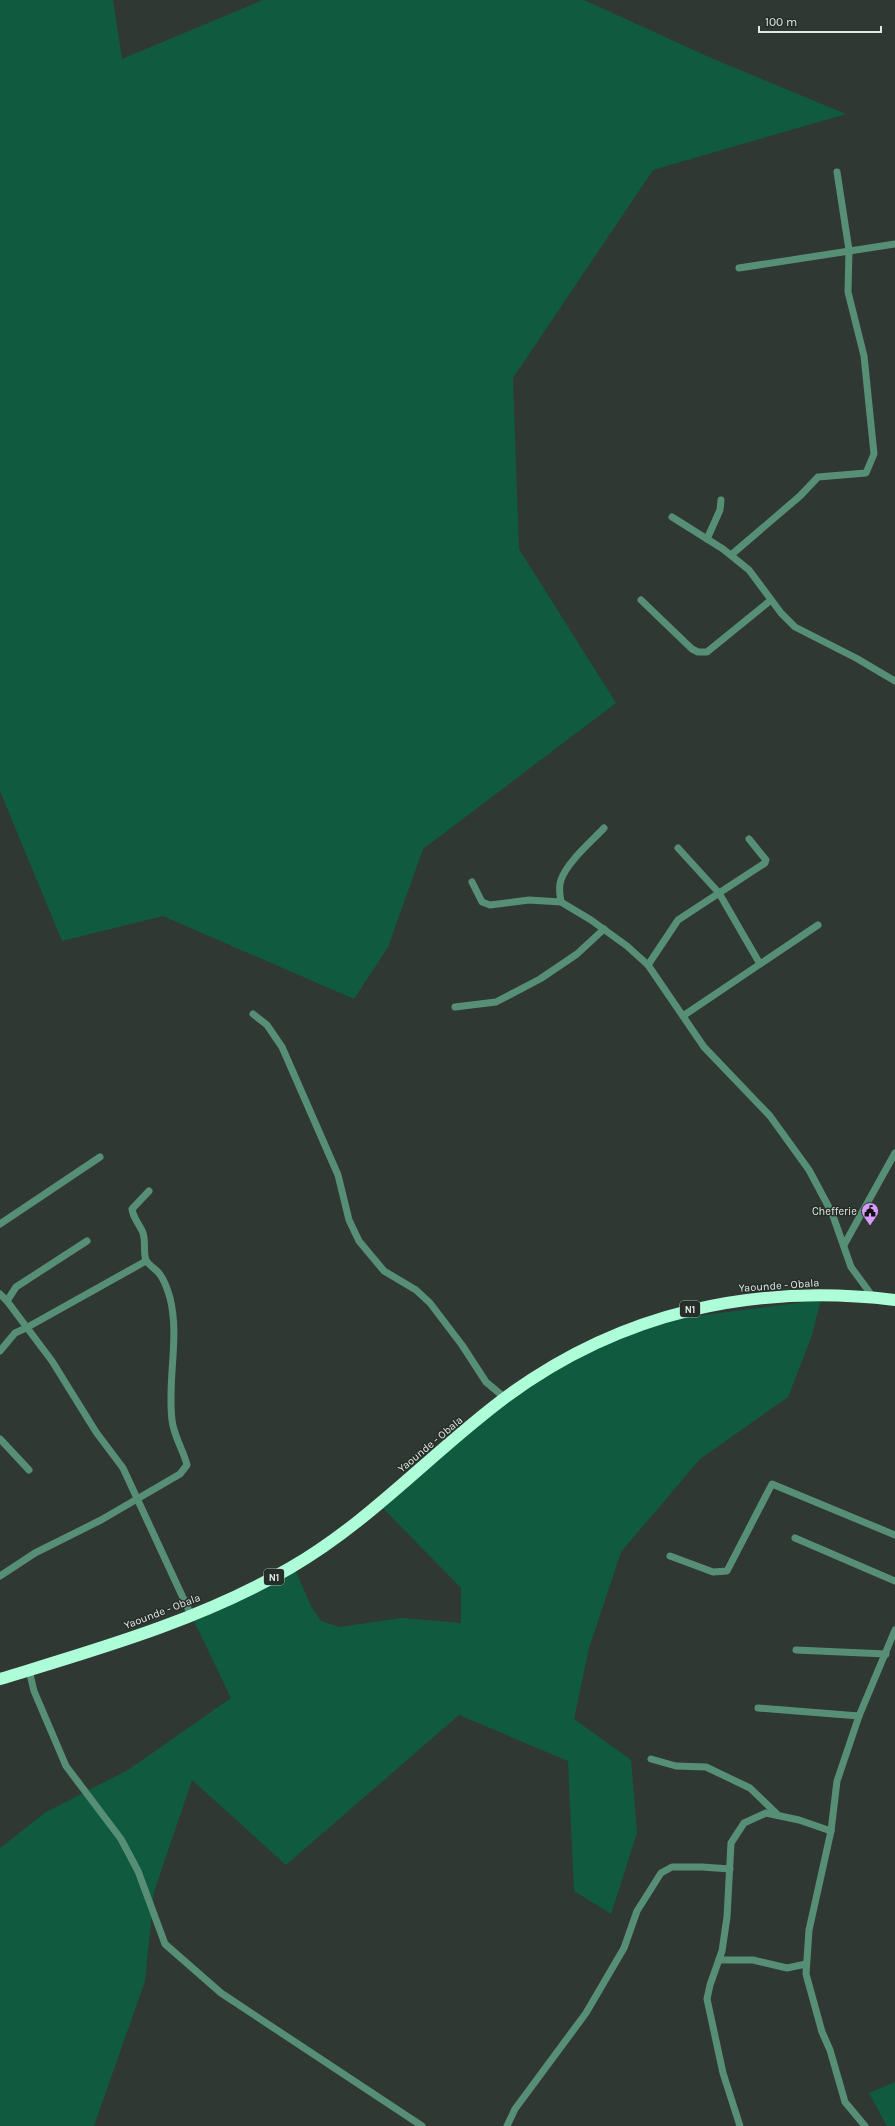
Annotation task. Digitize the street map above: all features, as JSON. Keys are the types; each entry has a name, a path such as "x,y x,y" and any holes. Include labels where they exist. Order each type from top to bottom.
{"highway":[{"name":"Yaounde - Obala","path":"0,1679 139,1634 191,1615 253,1588 321,1549 357,1524 505,1398 548,1368 599,1341 683,1310 757,1297 829,1294 895,1300"}],"street":[{"path":"731,555 800,496 818,477 866,473 874,454 864,356 848,292 850,250 837,172"},
{"path":"739,268 895,244"},
{"path":"708,539 720,510 721,500"},
{"path":"672,517 686,528 708,539 749,570 771,600 795,627 856,658 895,681"},
{"path":"641,600 692,649 702,653 713,647 771,600"},
{"path":"560,902 560,886 564,874 604,828"},
{"path":"648,965 678,920 765,862 766,860 749,839"},
{"path":"678,848 720,893 760,964"},
{"path":"472,882 482,902 490,905 529,900 560,902 604,929 627,946 648,965 704,1047 753,1096 789,1142 822,1192 844,1245 851,1267 873,1297"},
{"path":"683,1016 818,925"},
{"path":"455,1007 488,1004 527,986 564,964 604,929"},
{"path":"253,1014 267,1025 282,1047 338,1175 349,1220 359,1241 384,1271 416,1290 430,1303 462,1345 486,1382 505,1398"},
{"path":"844,1245 895,1153"},
{"path":"0,1224 100,1157"},
{"path":"0,1576 35,1553 101,1520 136,1498 180,1474 187,1465 184,1454 176,1440 172,1419 171,1381 174,1339 170,1299 161,1275 146,1261 144,1235 133,1215 132,1209 150,1191"},
{"path":"7,1300 16,1287 87,1241"},
{"path":"0,1351 15,1333 146,1261"},
{"path":"0,1294 7,1300 26,1328 52,1361 96,1432 123,1468 191,1615"},
{"path":"0,1439 29,1470"},
{"path":"670,1556 713,1572 727,1570 772,1484 895,1535"},
{"path":"795,1538 895,1581"},
{"path":"864,2126 845,2102 830,2050 822,2032 806,1974 806,1964 809,1930 831,1831 837,1781 859,1716 886,1654 893,1642 895,1630"},
{"path":"796,1650 886,1654"},
{"path":"29,1670 34,1691 66,1766 128,1852 138,1871 166,1944 221,1993 422,2126"},
{"path":"758,1708 859,1716"},
{"path":"651,1759 676,1766 706,1767 750,1788 778,1815"},
{"path":"740,2126 723,2073 707,2000 710,1984 722,1951 727,1917 731,1843 744,1823 766,1813 799,1820 831,1831"},
{"path":"507,2126 515,2108 586,2013 624,1948 637,1910 661,1873 672,1867 702,1866 730,1869"},
{"path":"719,1960 753,1960 787,1968 806,1964"}],"green space":[{"path":"0,0 113,0 122,59 263,0 584,0 711,58 846,114 653,170 513,378 519,549 616,703 423,849 388,947 354,999 163,916 62,941 0,791"},
{"path":"821,1300 811,1338 788,1397 700,1459 621,1552 589,1648 574,1719 631,1760 637,1833 611,1914 574,1891 568,1761 459,1715 286,1865 192,1780 154,1892 145,1981 94,2126 0,2126 0,1848 46,1812 128,1770 231,1698 191,1615 293,1565 311,1606 321,1621 339,1627 402,1618 461,1623 461,1588 379,1504 494,1406 597,1347 666,1320"},
{"path":"895,2082 895,2126 887,2126 869,2093"}],"place":[{"name":"Chefferie","path":"870,1226"}]}
